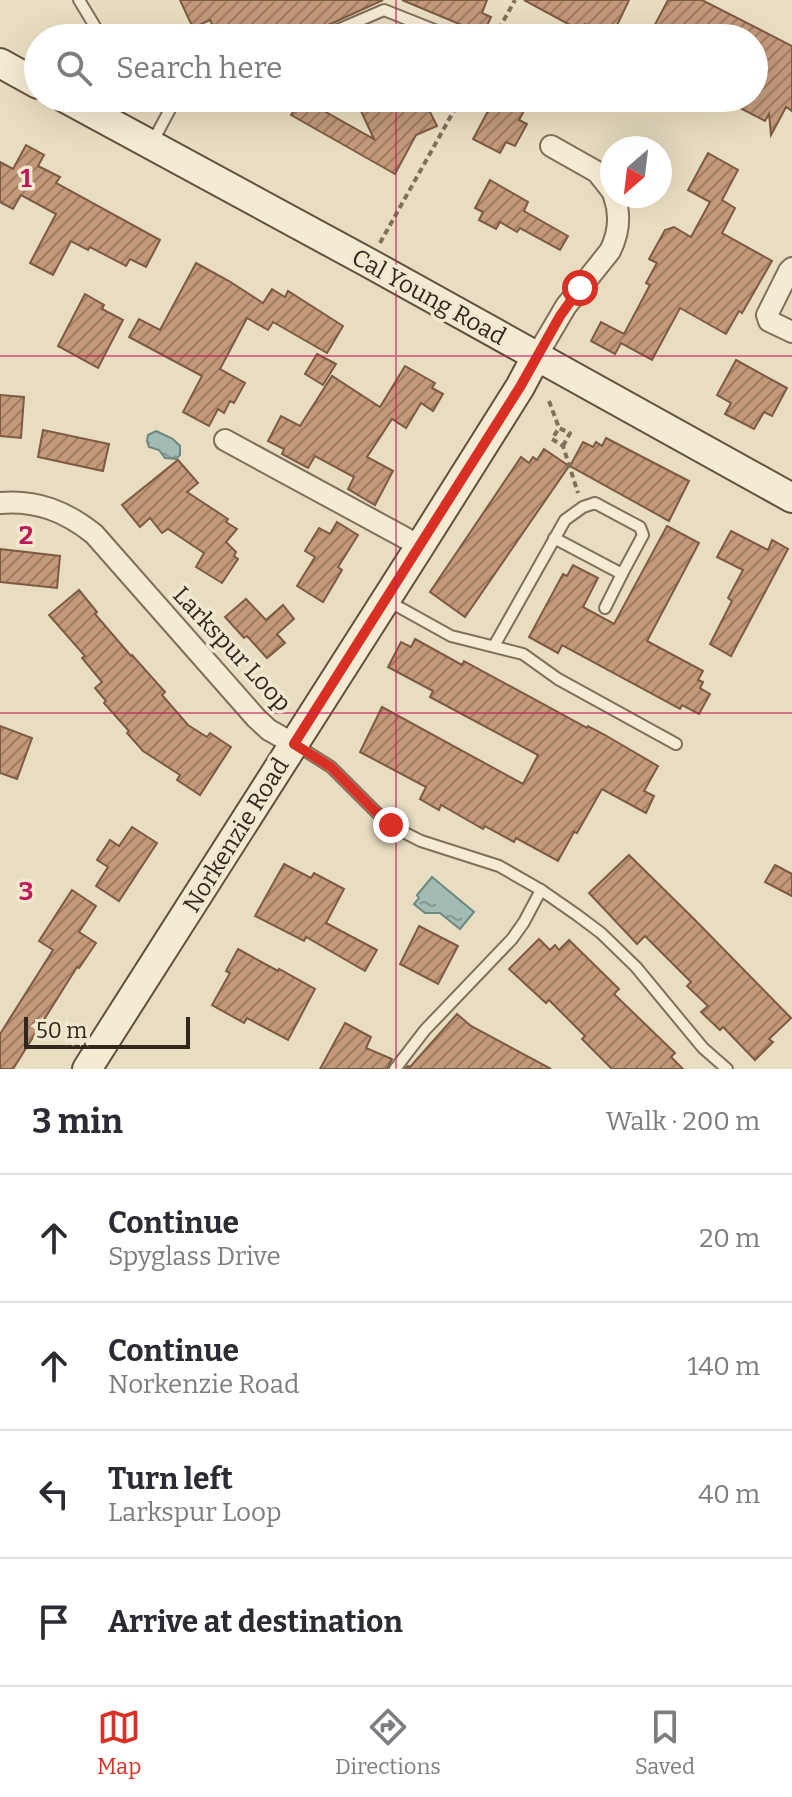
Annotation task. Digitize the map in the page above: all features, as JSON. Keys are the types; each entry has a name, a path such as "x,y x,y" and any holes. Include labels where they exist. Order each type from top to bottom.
{"main road":[{"path":"0,63 24,76"},
{"name":"Cal Young Road","path":"91,112 792,498"},
{"name":"Norkenzie Road","path":"89,1068 520,387 536,357"}],"street":[{"path":"551,146 600,176"},
{"path":"536,357 566,306 610,251 619,221 616,208"},
{"path":"792,268 767,315 769,321 792,332"},
{"path":"225,440 420,546"},
{"name":"Larkspur Loop","path":"0,503 29,503 53,508 94,534 263,725 294,744"}],"lane":[{"path":"79,0 94,24"},
{"path":"352,24 384,10 419,24"},
{"path":"151,145 169,112"},
{"path":"494,646 568,516 592,503 642,529 643,535 605,608"},
{"path":"554,538 622,574"},
{"path":"386,600 451,636 528,657 558,679 676,744"},
{"name":"Larkspur Loop","path":"294,744 331,767 382,818 401,831 421,841 499,866 541,890 601,933 649,982 703,1048 727,1069"},
{"path":"395,1069 425,1030 512,939 541,890"}],"path":[{"path":"502,24 515,0"},
{"path":"369,263 453,112"},
{"path":"549,401 559,428 570,433 563,446"},
{"path":"559,428 552,439 563,446 583,507"}],"water":[{"path":"156,431 180,446 180,455 176,459 165,458 159,450 149,447 148,435"},
{"path":"432,877 474,912 460,929 440,913 425,913 414,904 419,898 417,895"}],"building":[{"path":"180,0 383,0 331,24 212,24 210,20 191,24"},
{"path":"402,0 487,0 482,13 491,17 488,24 459,24"},
{"path":"524,0 629,0 618,24 568,24"},
{"path":"668,0 702,0 749,24 655,24"},
{"path":"768,34 792,46 792,111 786,107 771,135 769,114 765,121 748,112 768,112"},
{"path":"293,112 326,112 374,139 361,112 430,112 437,126 416,135 395,174 291,115"},
{"path":"487,112 523,112 519,120 527,124 515,146 506,142 500,153 473,139"},
{"path":"26,145 44,155 38,166 60,177 56,183 160,240 146,267 130,259 126,266 90,247 88,250 71,241 53,275 30,263 56,214 21,195 13,209 0,202 0,162 13,169"},
{"path":"708,153 738,170 722,200 735,208 722,233 772,261 726,334 680,308 652,360 621,343 615,354 591,341 601,322 624,334 650,285 646,283 657,263 649,259 665,230 674,227 691,237 710,202 688,190"},
{"path":"490,180 528,202 524,211 568,236 560,250 520,228 517,232 500,222 496,229 479,220 483,212 475,208"},
{"path":"196,263 263,303 272,289 285,297 288,291 343,326 327,353 273,322 268,330 247,318 220,369 245,383 234,403 230,401 224,413 218,409 209,426 183,412 202,376 129,337 139,319 160,330"},
{"path":"85,294 104,305 102,309 123,320 98,368 58,346"},
{"path":"317,354 336,364 323,385 305,374"},
{"path":"736,360 787,388 772,416 764,412 754,429 725,414 731,403 717,395"},
{"path":"405,366 435,383 432,388 443,394 433,411 421,403 406,428 392,419 367,457 393,471 375,505 348,489 354,477 315,456 308,468 282,454 284,449 268,441 281,416 300,426 332,376 380,407"},
{"path":"0,395 24,397 21,438 0,436"},
{"path":"43,430 109,444 103,471 38,457"},
{"path":"606,438 689,481 669,521 570,466 583,442 593,447 596,442 602,446"},
{"path":"544,449 569,466 465,617 430,592 521,457 529,463 533,457 537,460"},
{"path":"178,460 198,483 187,492 228,519 226,522 237,529 226,542 236,552 234,556 238,559 222,583 196,567 204,553 168,529 162,533 150,518 140,527 122,505"},
{"path":"337,522 358,535 338,567 342,570 323,602 297,586 315,557 305,551 319,528 330,534"},
{"path":"667,526 699,543 647,641 703,671 698,680 703,682 700,688 710,694 699,714 682,705 680,709 562,645 558,653 529,637 563,574 567,576 573,565 598,578 583,607 614,624"},
{"path":"731,531 768,550 772,540 788,549 731,656 710,644 732,601 728,598 743,570 717,557"},
{"path":"0,549 60,556 57,588 0,582"},
{"path":"79,590 97,612 95,614 165,692 162,695 188,725 207,737 210,733 231,747 200,795 177,780 180,775 143,751 127,733 129,731 95,688 102,682 82,658 85,656 49,615"},
{"path":"246,599 266,620 283,605 294,619 277,634 285,643 267,658 225,617"},
{"path":"415,639 462,665 464,661 658,766 644,791 654,796 646,813 602,789 558,861 516,838 514,842 485,826 483,829 441,805 439,810 420,799 426,787 360,752 382,707 523,784 538,755 430,697 433,691 388,667 401,642 411,647"},
{"path":"0,726 32,738 17,779 0,773"},
{"path":"132,827 157,843 119,901 96,886 108,867 97,860 110,840 119,846"},
{"path":"629,855 791,1018 769,1039 773,1042 755,1060 723,1027 720,1030 701,1012 708,1006 687,986 691,982 645,936 637,944 589,893"},
{"path":"284,864 311,878 314,873 344,889 326,923 377,950 365,971 306,937 304,941 255,916"},
{"path":"775,865 792,874 792,896 765,882"},
{"path":"72,890 96,906 79,932 96,943 77,967 13,1069 0,1069 0,1034 53,950 39,941"},
{"path":"419,926 458,946 438,984 400,964"},
{"path":"539,939 550,950 555,945 559,950 569,940 619,989 614,994 675,1053 671,1057 683,1069 612,1069 549,1000 546,1003 509,969"},
{"path":"238,949 315,989 288,1040 247,1018 244,1023 212,1005 230,973 226,971"},
{"path":"457,1014 471,1026 551,1069 405,1069"},
{"path":"345,1023 371,1037 366,1048 392,1059 387,1069 320,1069"}],"route":[{"path":"391,825 331,767 294,744 580,288"}]}
